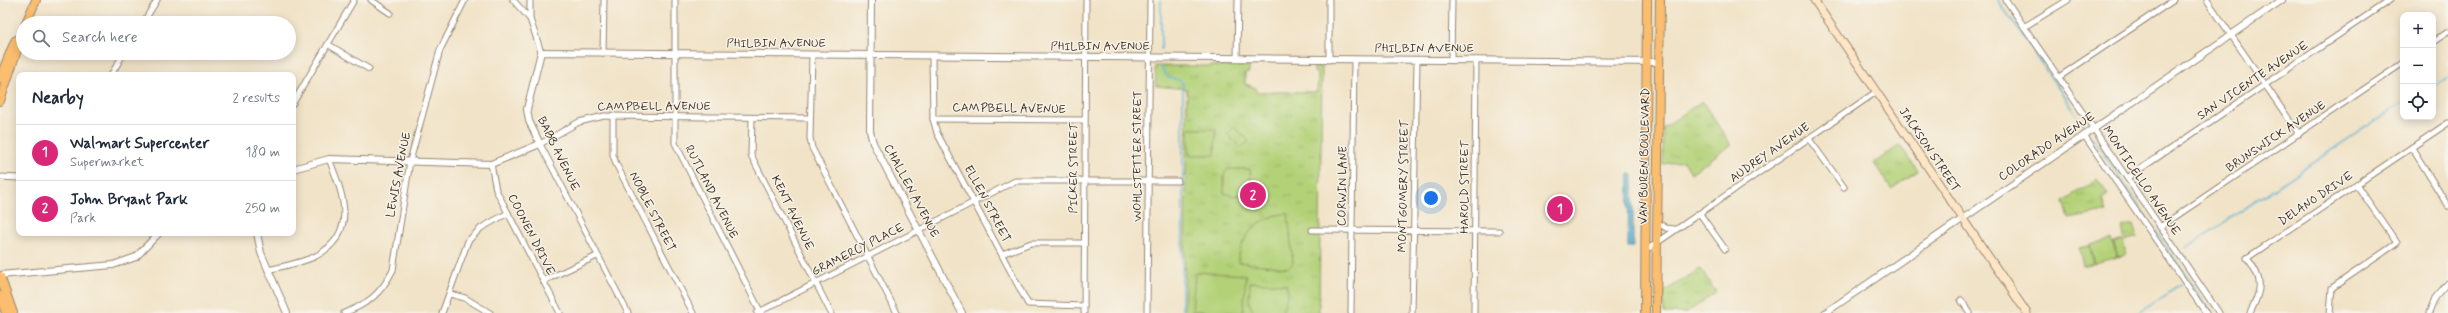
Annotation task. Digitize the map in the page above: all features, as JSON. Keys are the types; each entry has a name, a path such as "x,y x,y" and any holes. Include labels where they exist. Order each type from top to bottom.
{"main road":[{"path":"29,16 36,0"},
{"name":"VAN BUREN BOULEVARD","path":"1644,313 1647,0"},
{"name":"VAN BUREN BOULEVARD","path":"1656,313 1660,0"},
{"name":"JACKSON STREET","path":"1814,0 2027,313"},
{"path":"0,101 2,76 16,40"},
{"path":"0,276 13,313"},
{"path":"0,296 6,313"}],"street":[{"path":"147,16 157,0"},
{"path":"296,98 329,45 354,0"},
{"path":"371,0 390,13"},
{"name":"LEWIS AVENUE","path":"344,313 363,306 384,286 393,270 410,161 440,50 465,0"},
{"path":"513,0 530,18"},
{"path":"530,0 530,18 541,52"},
{"path":"603,52 604,0"},
{"name":"RUTLAND AVENUE","path":"675,0 675,143 759,312"},
{"name":"CHALLEN AVENUE","path":"871,0 870,131 873,143 962,313"},
{"name":"PICKER STREET","path":"1084,313 1084,120 1086,0"},
{"name":"WOHLSTETTER STREET","path":"1147,313 1150,0"},
{"path":"1237,59 1238,0"},
{"path":"1329,0 1329,60"},
{"path":"1451,60 1452,0"},
{"name":"MONTICELLO AVENUE","path":"2006,0 2219,313"},
{"path":"2024,27 2068,0"},
{"path":"2059,77 2174,0"},
{"path":"2207,0 2299,134"},
{"name":"COLORADO AVENUE","path":"1825,313 2282,0"},
{"name":"SAN VICENTE AVENUE","path":"2127,178 2390,0"},
{"path":"2436,40 2448,32"},
{"path":"329,45 368,69"},
{"name":"PHILBIN AVENUE","path":"541,52 870,55 932,57 1659,62"},
{"name":"BABB AVENUE","path":"541,52 527,109 529,121 597,256 628,313"},
{"path":"812,55 810,118 812,148 897,313"},
{"name":"ELLEN STREET","path":"932,57 933,119 937,133 1028,304 1084,306"},
{"path":"113,72 120,60"},
{"name":"CORWIN LANE","path":"1351,313 1354,60"},
{"name":"MONTGOMERY STREET","path":"1412,313 1417,60"},
{"name":"HAROLD STREET","path":"1474,313 1476,60"},
{"name":"BRUNSWICK AVENUE","path":"2160,227 2400,65"},
{"name":"AUDREY AVENUE","path":"1645,251 1656,245 1674,229 1700,214 1876,92"},
{"name":"CAMPBELL AVENUE","path":"296,168 329,159 491,164 540,144 579,122 592,117 613,115 810,118"},
{"name":"NOBLE STREET","path":"613,115 616,164 693,313"},
{"name":"KENT AVENUE","path":"752,118 752,155 831,313"},
{"name":"CAMPBELL AVENUE","path":"933,119 1084,120"},
{"name":"DELANO DRIVE","path":"2250,313 2257,300 2260,285 2256,270 2247,258 2448,123"},
{"name":"MONTICELLO AVENUE","path":"2084,135 2206,313"},
{"path":"1809,139 1844,187"},
{"path":"2412,148 2448,206"},
{"path":"268,270 315,256 335,241 345,215 343,194 329,159"},
{"name":"COONEN DRIVE","path":"491,164 496,190 560,313"},
{"path":"0,177 16,178"},
{"name":"GRAMERCY PLACE","path":"759,312 1015,181 1149,183 1178,181"},
{"path":"2330,313 2332,288 2397,243 2356,184"},
{"path":"442,313 468,241 481,228 508,213"},
{"path":"1700,214 1724,249"},
{"path":"1656,222 1666,228 1674,229"},
{"path":"1312,230 1499,230"},
{"path":"0,276 114,266 136,257 157,236"},
{"path":"258,236 268,270 288,313"},
{"path":"1002,254 1031,243 1084,243"},
{"path":"543,281 597,256"},
{"path":"2429,313 2435,298 2448,283"},
{"path":"450,294 465,298 490,313"},
{"path":"1961,300 1970,313"}],"green space":[{"path":"1155,66 1249,66 1249,72 1245,73 1245,84 1256,88 1256,92 1317,92 1318,74 1314,72 1314,67 1322,67 1319,313 1184,313 1187,89 1156,86"},
{"path":"1702,101 1731,145 1691,173 1684,161 1663,164 1663,128"},
{"path":"1234,127 1249,141 1241,148 1227,134"},
{"path":"1189,129 1216,129 1215,155 1189,155"},
{"path":"1900,145 1918,171 1891,189 1874,163"},
{"path":"1228,169 1250,169 1251,185 1244,194 1234,196 1224,193 1224,174"},
{"path":"2097,179 2108,195 2102,199 2106,212 2069,219 2064,201"},
{"path":"1288,213 1293,263 1288,268 1238,262 1243,242 1254,228 1269,218"},
{"path":"2133,224 2137,237 2125,241 2122,227"},
{"path":"2112,240 2117,257 2095,263 2090,245"},
{"path":"2123,240 2126,255 2118,257 2114,243"},
{"path":"2089,246 2094,263 2083,266 2079,248"},
{"path":"1700,269 1716,292 1686,313 1664,313 1663,292"},
{"path":"1195,272 1246,275 1243,313 1192,311"},
{"path":"1250,282 1286,284 1288,292 1282,313 1254,313 1249,303"}],"water":[{"path":"1629,174 1633,174 1633,247 1628,247"}],"waterway":[{"path":"1161,0 1161,49"},
{"path":"1998,0 2085,127"},
{"path":"1161,67 1168,78 1179,80 1183,83 1183,180"},
{"path":"2436,85 2448,77"},
{"path":"2186,248 2400,104"},
{"path":"2092,137 2211,313"},
{"path":"1182,313 1183,183"},
{"path":"2139,313 2181,285"}],"place":[{"name":"John Bryant Park","path":"1253,195"},
{"name":"Walmart Supercenter","path":"1560,209"}]}
